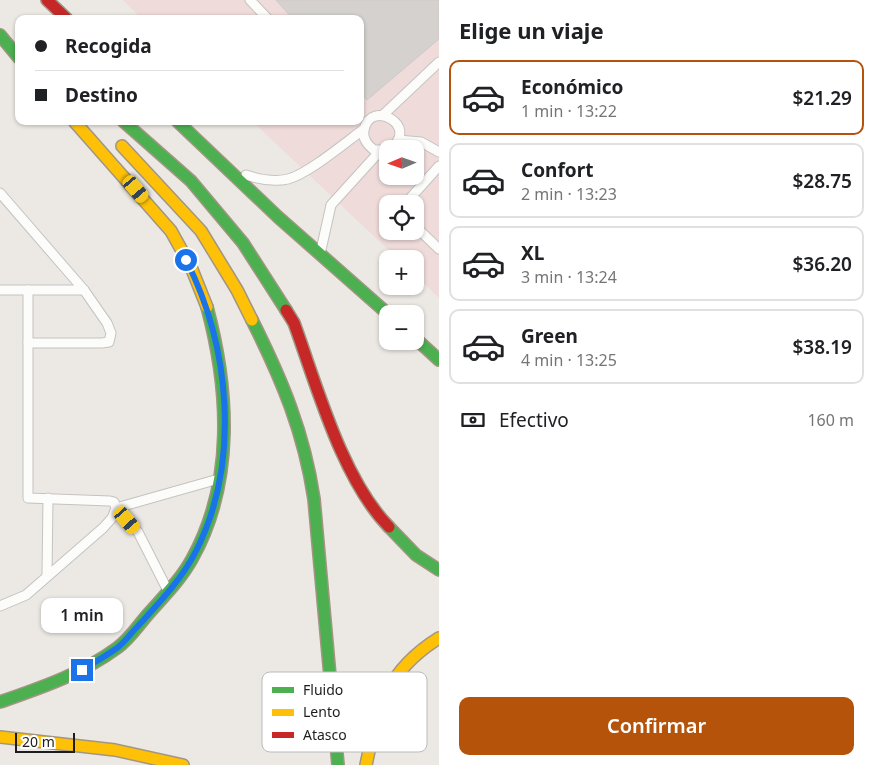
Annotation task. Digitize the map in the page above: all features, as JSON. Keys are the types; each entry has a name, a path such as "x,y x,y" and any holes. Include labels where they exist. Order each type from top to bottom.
{"main road":[{"path":"47,0 63,15"},
{"path":"0,33 15,42"},
{"path":"0,33 15,45"},
{"path":"0,33 15,53"},
{"path":"0,702 82,670 118,647 168,592 196,551 216,498 220,478 225,426 218,348 200,289 171,231 124,175 78,125"},
{"path":"128,125 191,181 243,243 294,323 345,461 381,519 416,555 439,570"},
{"path":"180,125 278,217 379,306"},
{"path":"115,139 201,231 237,290 281,378 308,458 330,672"},
{"path":"424,346 439,360"},
{"path":"397,672 421,647 439,638"},
{"path":"0,737 70,743 132,753 183,765"},
{"path":"337,752 338,765"},
{"path":"366,765 369,752"}],"lane":[{"path":"250,0 264,15"},
{"path":"379,150 374,150 365,141 364,123 371,118 382,115 439,62"},
{"path":"382,115 397,123 400,134 398,140"},
{"path":"225,167 254,178 290,179 315,164 362,125"},
{"path":"424,144 439,152"},
{"path":"323,255 320,247 331,205 379,157"},
{"path":"413,195 439,166"},
{"path":"0,193 84,290 107,323 111,333 109,342 28,343"},
{"path":"424,235 439,249"},
{"path":"0,290 84,290"},
{"path":"28,290 28,498 110,500 138,532 168,592"},
{"path":"116,508 220,478"},
{"path":"47,576 48,498"},
{"path":"0,606 26,595 102,528 112,518 116,508"}],"shaded area":[{"path":"123,0 439,0 439,298 424,284 424,250 388,250 256,125 364,125 364,15 138,15"}],"building":[{"path":"276,0 439,0 439,39 367,100 364,97 364,15 289,15"}],"traffic: fast":[{"path":"0,35 15,53"},
{"path":"128,125 191,181 243,243 286,310"},
{"path":"181,125 278,217 379,306"},
{"path":"0,702 75,673 117,648 130,636 172,587 192,559 206,529 216,499 224,435 220,370 207,307"},
{"path":"252,320 282,385 298,429 310,475 314,499 330,672"},
{"path":"424,346 439,360"},
{"path":"389,527 416,555 439,570"},
{"path":"337,752 338,765"}],"traffic: slow":[{"path":"78,125 171,231 191,267 207,307"},
{"path":"122,146 201,231 237,290 252,320"},
{"path":"400,672 421,651 439,638"},
{"path":"0,737 115,750 183,765"},
{"path":"366,765 369,752"}],"traffic: jam":[{"path":"47,0 63,15"},
{"path":"286,310 294,323 332,431 344,458 372,507 389,527"}],"route":[{"path":"82,670 118,647 168,592 196,551 216,498 225,426 218,348 200,289 186,260"}]}
